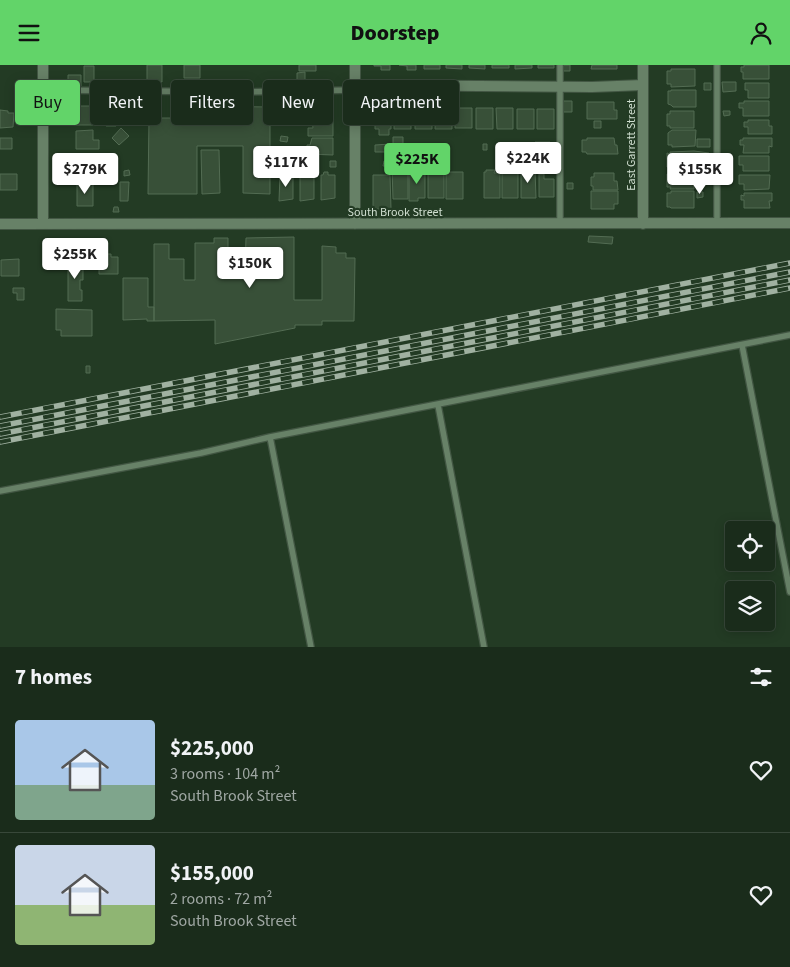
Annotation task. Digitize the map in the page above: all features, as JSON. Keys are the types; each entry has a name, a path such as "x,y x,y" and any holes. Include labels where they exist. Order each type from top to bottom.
{"street":[{"path":"43,65 43,80"},
{"path":"356,65 356,80"},
{"name":"East Garrett Street","path":"643,65 643,224"},
{"path":"459,87 643,85"},
{"path":"43,125 43,224"},
{"path":"355,224 356,125"},
{"name":"South Brook Street","path":"0,224 790,223"}],"lane":[{"path":"560,65 560,224"},
{"path":"717,65 717,224"},
{"path":"80,90 243,92 343,88"},
{"path":"0,491 790,335"},
{"path":"742,345 790,592"},
{"path":"438,405 484,647"},
{"path":"270,437 311,647"}],"building":[{"path":"147,65 162,65 162,82 161,80 147,80"},
{"path":"184,65 200,65 200,78 184,78"},
{"path":"299,65 316,65 316,71 299,71"},
{"path":"374,65 390,65 390,70 381,70 381,66"},
{"path":"399,65 416,65 416,70 407,70 407,66"},
{"path":"424,65 440,65 440,69 424,69"},
{"path":"446,65 462,65 462,69 446,68"},
{"path":"469,65 485,65 485,69 469,68"},
{"path":"492,65 509,65 509,68 492,68"},
{"path":"515,65 532,65 532,68 515,69"},
{"path":"538,65 554,65 554,68 538,68"},
{"path":"562,65 570,65 570,71 562,71"},
{"path":"592,65 617,65 617,69 591,69"},
{"path":"744,65 769,65 769,79 743,79 741,67 744,67"},
{"path":"84,66 94,66 94,80 84,82"},
{"path":"671,69 695,69 695,86 671,87 671,84 667,84 667,71 671,71"},
{"path":"305,72 305,80 297,80 297,73"},
{"path":"68,75 81,75 81,86 80,80 68,80"},
{"path":"722,82 736,82 736,91 723,92"},
{"path":"704,83 711,83 711,90 704,90"},
{"path":"745,83 769,83 769,98 748,98 748,90 745,90"},
{"path":"696,90 696,107 673,107 668,104 668,91"},
{"path":"561,101 572,101 572,112 561,112"},
{"path":"744,101 769,101 769,116 743,116 743,108 739,108 739,103 744,103"},
{"path":"587,102 614,102 614,110 617,110 617,119 587,119"},
{"path":"80,106 90,106 90,125 80,125"},
{"path":"253,107 263,107 263,125 270,125 270,194 243,193 243,146 197,146 197,194 148,194 149,125 161,125 161,118 171,118 171,125 253,125"},
{"path":"459,108 472,108 472,128 455,128 455,125 459,125"},
{"path":"476,108 493,108 493,129 476,129"},
{"path":"496,108 513,108 513,129 497,129"},
{"path":"517,109 534,109 534,129 517,129"},
{"path":"537,109 554,109 554,129 537,129"},
{"path":"0,110 14,113 13,127 0,128"},
{"path":"670,111 694,111 694,128 670,128 670,126 667,126 667,114 670,114"},
{"path":"723,111 730,111 730,115 724,116"},
{"path":"748,120 769,120 769,126 772,126 772,134 748,134 748,127 744,127 744,122 748,122"},
{"path":"594,121 601,121 601,128 594,128"},
{"path":"313,125 333,125 333,136 308,136 308,128 313,128"},
{"path":"375,125 391,125 389,135 379,135 379,129 375,129"},
{"path":"394,125 411,125 411,129 394,129"},
{"path":"415,125 432,125 432,129 415,129"},
{"path":"435,125 452,125 452,129 435,129"},
{"path":"121,128 129,136 119,145 112,138"},
{"path":"93,130 93,140 99,140 99,149 76,149 76,131"},
{"path":"672,130 696,130 695,146 672,147 672,145 668,145 668,133"},
{"path":"281,136 288,137 287,142 280,141"},
{"path":"393,137 403,137 403,150 393,150"},
{"path":"0,138 12,138 12,149 0,149"},
{"path":"312,138 333,138 333,155 307,154 307,145 310,145"},
{"path":"587,138 614,138 618,154 587,154 582,152 582,140 587,140"},
{"path":"743,138 772,138 772,147 769,146 769,153 743,153 744,145 740,145 740,140 743,140"},
{"path":"697,139 710,139 710,147 697,147"},
{"path":"535,142 550,142 550,151 536,151"},
{"path":"515,143 521,143 520,150 515,150"},
{"path":"391,144 391,152 375,152 375,145"},
{"path":"483,144 487,144 487,150 483,150"},
{"path":"201,150 219,150 220,193 202,194"},
{"path":"694,151 709,153 709,169 670,169 670,167 667,167 667,153"},
{"path":"739,156 769,156 769,171 743,171 743,165 739,165"},
{"path":"76,157 93,157 93,176 76,176"},
{"path":"400,158 406,163 403,168 396,163"},
{"path":"509,159 518,159 518,166 509,166"},
{"path":"276,160 282,160 282,166 276,165"},
{"path":"308,160 314,160 314,167 309,167"},
{"path":"434,160 434,165 427,165 427,161"},
{"path":"330,161 336,161 336,167 330,167"},
{"path":"384,161 388,161 388,166 383,166"},
{"path":"392,168 400,168 400,173 408,173 408,199 393,199"},
{"path":"521,168 535,170 536,198 521,198"},
{"path":"129,170 130,175 124,176 124,171"},
{"path":"409,170 425,170 425,198 418,198 418,201 409,201"},
{"path":"486,170 495,170 494,173 500,173 500,198 484,198 484,172"},
{"path":"300,171 314,172 314,199 300,201"},
{"path":"694,171 694,189 670,189 671,187 667,187 667,174 670,174 670,172"},
{"path":"324,172 328,172 328,175 335,175 335,198 321,200 321,175"},
{"path":"428,172 444,172 444,198 428,198"},
{"path":"446,172 463,172 463,199 446,199"},
{"path":"502,173 518,173 518,198 502,198"},
{"path":"594,173 614,173 614,181 617,181 618,190 593,190 591,177 594,177"},
{"path":"0,174 17,174 17,190 0,190"},
{"path":"539,174 544,174 544,179 554,179 554,197 539,197"},
{"path":"280,175 293,175 293,199 279,201"},
{"path":"373,175 390,175 391,209 373,209"},
{"path":"739,175 770,175 769,189 744,190 744,184 739,184"},
{"path":"120,182 129,182 128,201 120,201"},
{"path":"567,183 573,183 573,189 567,189"},
{"path":"77,184 93,184 93,206 77,206"},
{"path":"591,191 618,191 618,204 614,204 614,209 591,209"},
{"path":"671,191 694,191 694,208 667,207 667,193 671,193"},
{"path":"697,192 703,192 703,197 697,198"},
{"path":"744,193 772,193 772,201 769,201 770,208 744,208 744,200 741,200 741,195 744,196"},
{"path":"114,207 118,207 119,212 113,212"},
{"path":"589,236 613,237 612,244 588,242"},
{"path":"294,237 294,300 322,300 322,246 336,247 336,253 346,253 346,258 355,258 354,321 322,321 322,325 295,325 295,328 215,344 215,320 154,321 154,244 169,244 169,259 184,259 184,280 195,280 195,243 214,243 214,238 228,238 228,269 245,269 246,238"},
{"path":"103,254 111,254 111,257 118,257 118,274 99,274 99,256 103,256"},
{"path":"19,259 19,276 1,276 1,260"},
{"path":"68,260 83,262 83,280 80,280 82,301 68,301"},
{"path":"123,278 148,278 148,307 154,307 154,321 147,321 147,319 123,320"},
{"path":"13,288 24,288 24,300 17,300 17,293 13,293"},
{"path":"56,309 92,310 92,336 61,336 61,330 56,330"},
{"path":"86,366 90,366 90,373 86,373"}],"railway":[{"path":"0,417 790,263"},
{"path":"0,426 790,272"},
{"path":"0,434 790,280"},
{"path":"0,442 790,288"}]}
